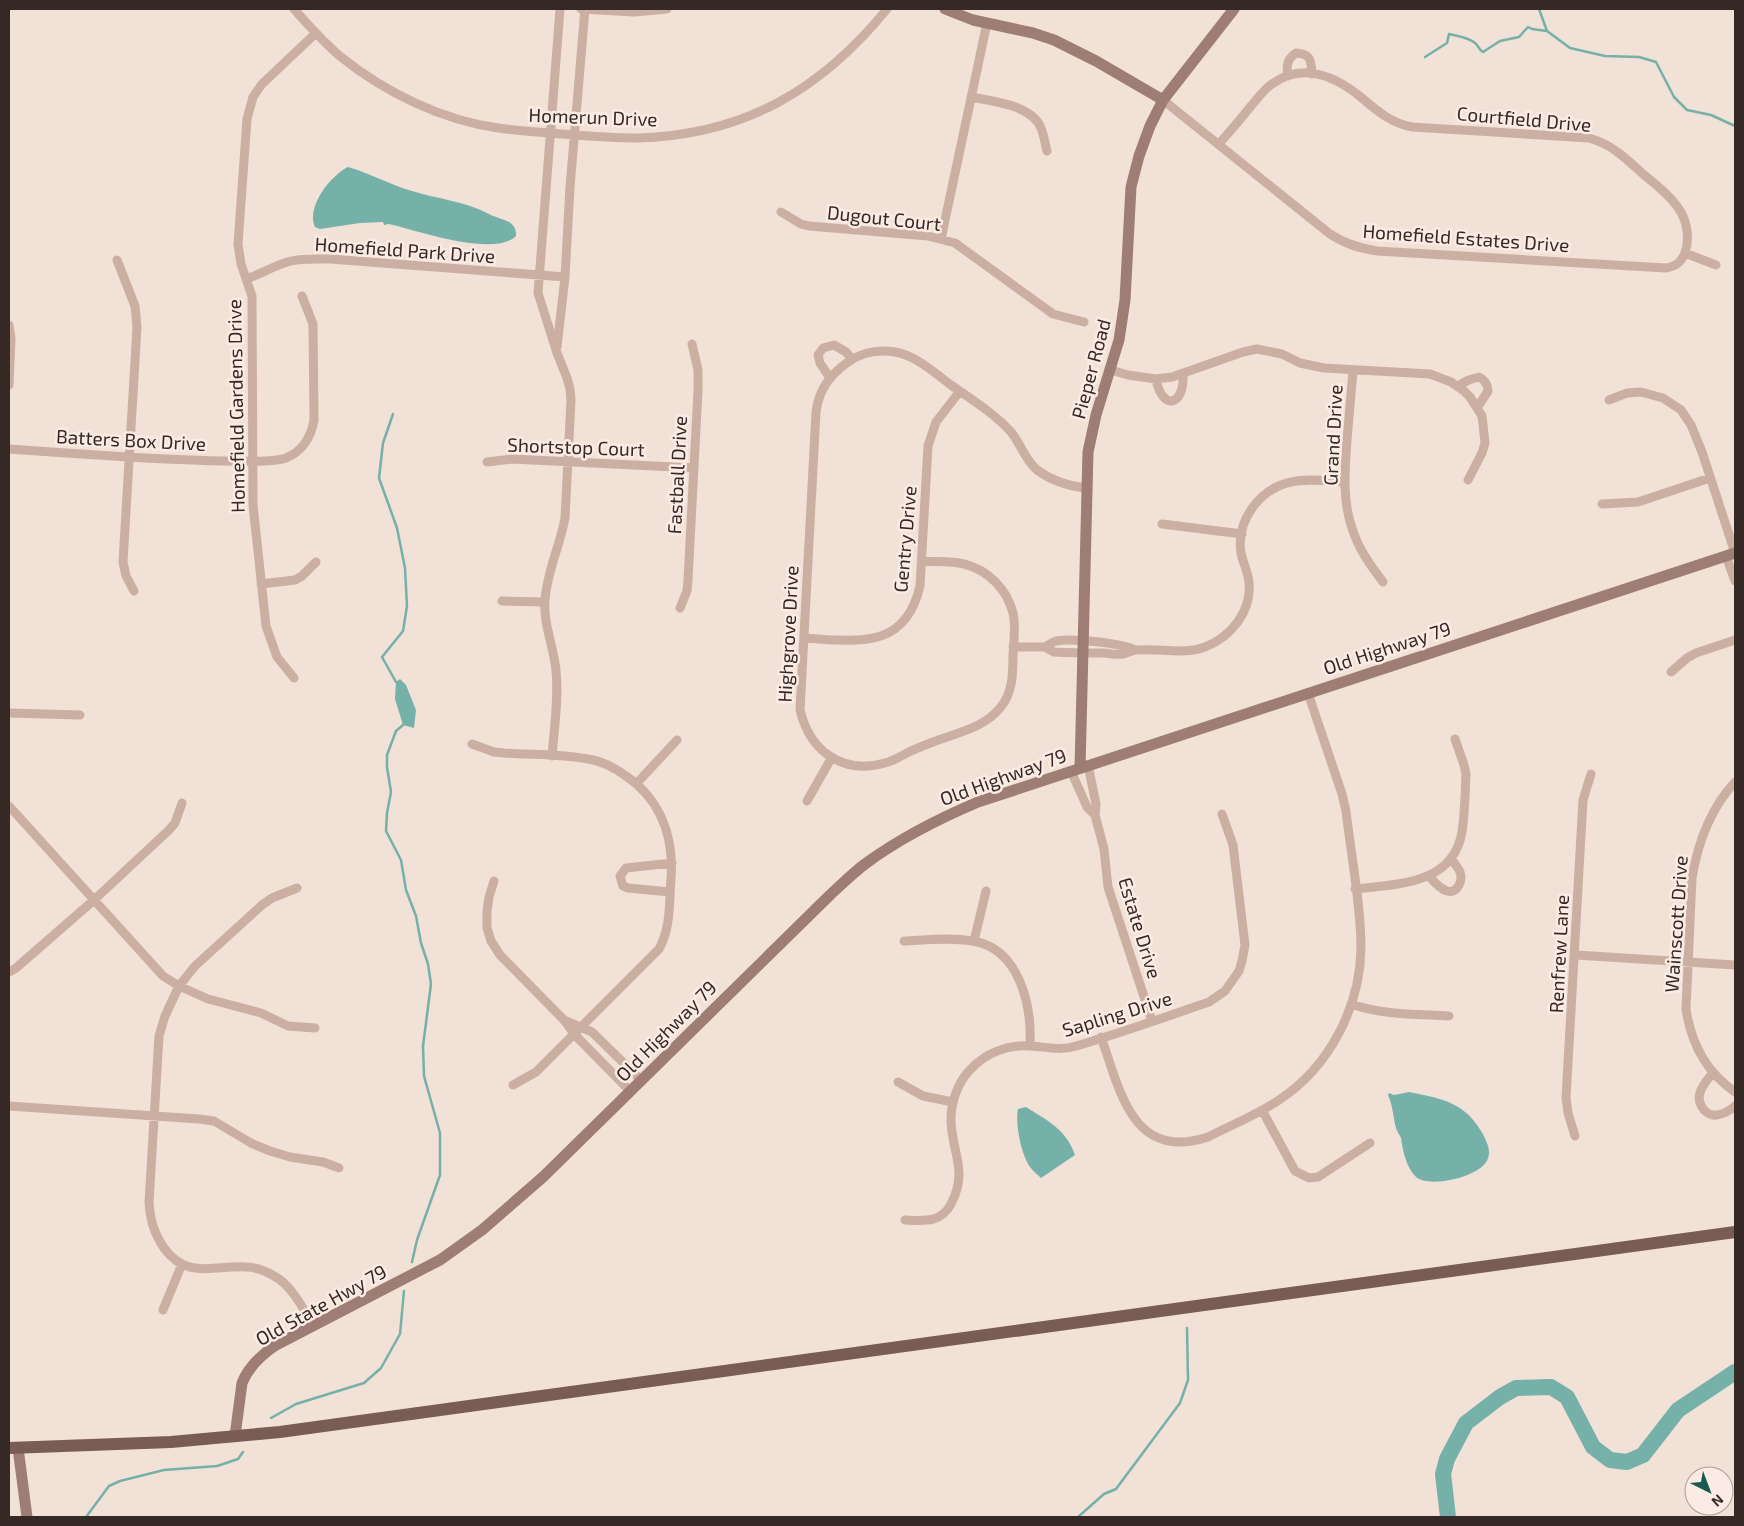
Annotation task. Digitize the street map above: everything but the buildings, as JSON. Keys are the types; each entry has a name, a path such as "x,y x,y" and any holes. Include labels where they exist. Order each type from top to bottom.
{"main road":[{"path":"13,1448 143,1444 333,1425 1735,1232"}],"street":[{"name":"Homerun Drive","path":"294,9 341,57 370,79 420,105 462,120 488,126 550,133 637,138 670,136 700,131 726,124 763,110 792,95 836,64 860,41 887,9"},
{"path":"552,756 557,674 544,602 548,574 562,537 565,518 570,389 538,293 560,9"},
{"path":"581,9 634,12 667,9"},
{"path":"557,353 565,277 570,187 576,135 585,9"},
{"path":"945,9 973,20 1033,33 1075,49 1163,100"},
{"name":"Pieper Road","path":"1080,768 1088,452 1096,415 1119,340 1125,300 1131,187 1138,156 1163,100 1234,9"},
{"path":"941,238 987,23"},
{"name":"Homefield Gardens Drive","path":"294,678 277,657 266,626 253,505 252,296 238,254 238,244 247,119 253,97 262,84 316,33"},
{"path":"1288,76 1287,65 1289,57 1296,52 1304,53 1308,56 1312,74"},
{"name":"Courtfield Drive","path":"1219,144 1273,83 1288,76 1304,73 1324,75 1346,85 1388,119 1400,125 1582,137 1604,143 1617,151 1661,189 1678,208 1685,222 1687,237 1685,253"},
{"path":"971,97 1008,104 1019,108 1031,116 1040,126 1047,151"},
{"name":"Homefield Estates Drive","path":"1163,100 1330,234 1343,243 1360,248 1377,251 1666,268 1673,267 1681,262 1685,253"},
{"name":"Dugout Court","path":"781,212 801,224 809,226 941,238 955,243 1053,314 1084,322"},
{"path":"1685,253 1716,265"},
{"name":"Homefield Park Drive","path":"246,279 289,262 307,258 565,277"},
{"path":"117,260 135,306 138,327 123,562 126,576 134,591"},
{"name":"Batters Box Drive","path":"9,449 177,460 252,461 280,460 288,457 297,452 311,433 314,420 313,324 302,296"},
{"path":"9,325 11,339 9,384"},
{"name":"Fastball Drive","path":"680,608 687,591 688,580 698,384 698,370 692,344"},
{"path":"830,378 820,363 818,355 823,348 834,345 846,352 852,359"},
{"path":"1110,370 1128,376 1156,379 1172,377 1243,352 1257,349 1282,354 1310,366 1430,374 1458,386 1470,397 1482,416 1484,443 1479,460 1468,480"},
{"name":"Highgrove Drive","path":"923,562 962,564 984,572 1003,590 1013,614 1011,686 1001,707 986,721 886,763 867,767 852,766 832,757 818,747 808,732 800,710 816,412 818,400 834,372 852,359 874,352 888,351 902,354 923,364 1004,425 1035,468 1057,482 1086,488"},
{"name":"Grand Drive","path":"1353,370 1344,482 1346,505 1352,528 1367,561 1382,582"},
{"path":"1156,379 1164,398 1170,401 1175,400 1181,395 1183,388 1182,373"},
{"path":"1458,386 1463,382 1479,377 1484,379 1487,383 1488,391 1477,408"},
{"name":"Gentry Drive","path":"804,638 857,641 880,637 890,632 906,619 917,601 920,586 923,562 928,446 936,422 960,391"},
{"path":"1610,400 1627,393 1641,392 1662,398 1680,410 1691,425 1702,452 1732,554 1735,581"},
{"name":"Shortstop Court","path":"486,462 512,459 694,468"},
{"path":"1602,504 1638,502 1710,478"},
{"path":"1013,647 1045,647 1054,652 1083,647 1123,654 1135,650 1192,650 1204,648 1218,641 1234,627 1244,612 1249,594 1249,581 1241,552 1242,534 1246,518 1254,506 1268,492 1278,486 1292,482 1344,482"},
{"path":"1162,524 1242,534"},
{"name":"Old Highway 79","path":"420,1270 452,1253 482,1230 543,1177 782,941 864,864 902,839 940,818 978,802 1080,768 1732,554"},
{"path":"261,584 294,580 302,576 316,562"},
{"path":"502,601 544,602"},
{"path":"1671,672 1692,656 1735,640"},
{"path":"1101,1037 1130,1114 1144,1130 1165,1140 1177,1142 1208,1137 1262,1110 1291,1091 1312,1072 1330,1048 1345,1021 1351,1004 1358,980 1361,947 1346,811 1308,693"},
{"path":"9,712 80,715"},
{"path":"1355,889 1417,881 1440,869 1451,858 1462,833 1466,774 1455,739"},
{"path":"637,783 677,740"},
{"path":"472,744 494,752 589,759 605,763 637,783 651,798 664,821 671,848 669,922 659,949 536,1072 513,1085"},
{"path":"807,801 832,757"},
{"name":"Estate Drive","path":"1080,768 1087,807 1095,814"},
{"name":"Estate Drive","path":"1080,768 1096,804 1095,814 1104,849 1108,886 1152,1021"},
{"name":"Renfrew Lane","path":"1574,1136 1566,1098 1584,800 1591,774"},
{"name":"Wainscott Drive","path":"1735,782 1721,798 1711,816 1702,835 1695,860 1692,878 1686,1009 1689,1026 1703,1060 1713,1073 1735,1092"},
{"path":"9,972 94,900 169,830 175,823 182,803"},
{"path":"10,811 164,976 179,986 208,999 261,1013 288,1026 315,1028"},
{"name":"Sapling Drive","path":"906,1220 927,1222 934,1220 942,1216 955,1196 960,1174 951,1119 953,1102 968,1071 979,1061 1002,1049 1030,1046 1049,1049 1074,1047 1209,1002 1225,991 1232,982 1242,961 1245,945 1233,845 1222,814"},
{"path":"1429,876 1434,883 1447,891 1452,892 1456,889 1461,880 1460,872 1451,858"},
{"path":"670,892 628,888 623,886 620,876 626,868 672,863"},
{"path":"494,881 487,911 487,928 491,941 505,960 630,1091"},
{"path":"298,888 272,898 262,905 194,966 179,986 165,1016 159,1036 149,1202 150,1218 156,1236 168,1252 182,1264 209,1270 246,1267 260,1270 278,1279 289,1288 313,1325"},
{"path":"974,941 986,891"},
{"path":"904,941 956,939 974,941 998,951 1016,972 1029,1012 1030,1046"},
{"path":"1576,955 1735,965"},
{"path":"1351,1004 1370,1011 1449,1016"},
{"path":"564,1020 582,1026 592,1032 641,1080"},
{"path":"1713,1073 1699,1095 1700,1103 1705,1111 1714,1115 1723,1114 1735,1106"},
{"path":"898,1082 923,1096 953,1102"},
{"path":"9,1106 214,1121 251,1143 270,1151 290,1157 323,1162 340,1168"},
{"path":"1262,1110 1295,1171 1309,1178 1318,1178 1370,1143"},
{"path":"163,1310 182,1264"},
{"name":"Old State Hwy 79","path":"235,1436 242,1383 256,1360 276,1345 420,1270"},
{"path":"13,1448 27,1517"}],"water":[{"path":"348,167 422,194 461,203 507,221 514,226 516,236 505,242 491,244 454,240 389,224 384,225 383,222 360,223 320,229 315,227 313,219 314,210 321,193 334,177"},
{"path":"400,679 406,685 416,710 414,728 403,725 395,699 396,682"},
{"path":"1409,1092 1443,1100 1461,1109 1469,1116 1484,1136 1488,1147 1489,1155 1484,1164 1477,1170 1456,1179 1433,1182 1416,1177 1405,1159 1401,1138 1396,1128 1388,1095 1389,1093 1394,1095"},
{"path":"1026,1107 1055,1126 1067,1138 1075,1155 1041,1178 1027,1161 1019,1138 1018,1109"}],"waterway":[{"path":"1539,9 1547,31 1570,48 1605,56 1639,57 1656,62 1674,97 1687,110 1711,115 1735,126"},
{"path":"1425,57 1447,43 1449,34 1472,41 1483,52 1500,41 1519,37 1528,27 1547,31"},
{"path":"393,414 383,443 379,478 397,528 405,568 407,606 403,631 382,657 396,682"},
{"path":"403,725 396,731 387,755 391,792 386,831 401,860 406,890 416,916 421,943 428,964 431,984 423,1046 424,1076 440,1133 440,1175 417,1240 412,1262"},
{"path":"271,1418 296,1404 364,1383 381,1368 400,1334 404,1291"},
{"path":"1078,1517 1104,1494 1116,1489 1180,1403 1188,1380 1187,1328"},
{"path":"1448,1517 1443,1474 1447,1459 1466,1423 1500,1397 1516,1388 1551,1387 1567,1397 1593,1447 1610,1460 1627,1462 1643,1455 1678,1410 1735,1372"},
{"path":"86,1517 109,1486 120,1481 164,1470 217,1466 238,1459 243,1452"}]}
